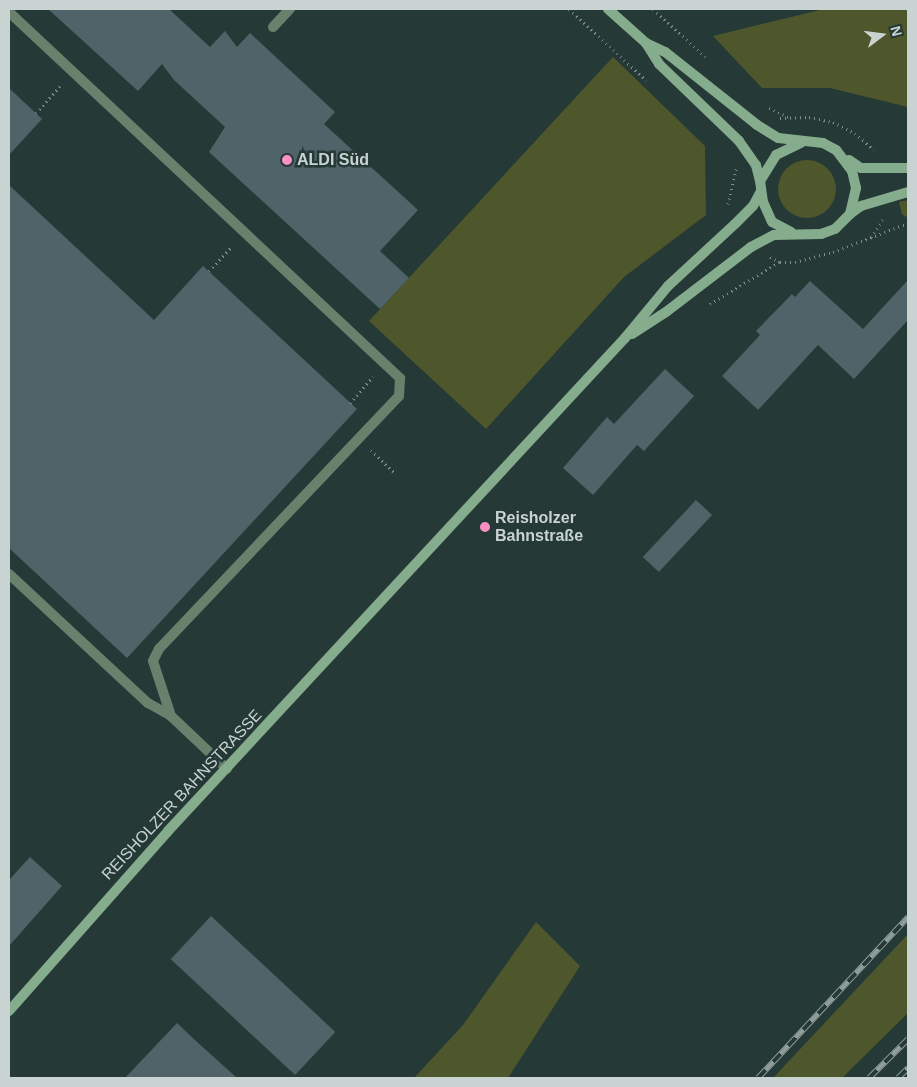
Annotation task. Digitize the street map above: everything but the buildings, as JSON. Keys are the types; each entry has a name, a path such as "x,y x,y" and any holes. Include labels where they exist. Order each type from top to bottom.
{"street":[{"name":"REISHOLZER BAHNSTRASSE","path":"608,9 646,44 659,64 750,154 772,222 794,233"},
{"name":"REISHOLZER BAHNSTRASSE","path":"646,44 665,52 756,124 778,138 823,143 861,168 908,168"},
{"name":"REISHOLZER BAHNSTRASSE","path":"9,1011 227,769 625,338 668,286 741,218 776,155 805,142"},
{"path":"844,157 852,170 856,188 850,214"},
{"name":"REISHOLZER BAHNSTRASSE","path":"625,338 666,312 751,247 774,235 794,233 821,234 835,229 861,206 908,192"}],"lane":[{"path":"273,27 290,9"},
{"path":"9,12 400,378 399,396 159,649 153,661 171,716"},
{"path":"9,574 148,703 171,716 227,769"}],"path":[{"path":"653,9 712,63"},
{"path":"36,113 73,72"},
{"path":"728,205 736,160"},
{"path":"871,237 908,223"},
{"path":"209,271 246,232"},
{"path":"703,309 780,262"},
{"path":"350,403 386,364"},
{"path":"373,423 371,452 394,472"}],"green space":[{"path":"824,9 908,9 908,107 830,88 762,88 713,36"},
{"path":"613,57 705,146 706,215 624,277 486,429 369,321"},
{"path":"807,160 818,162 831,173 836,189 834,200 823,213 807,218 796,216 783,205 778,189 780,178 791,165"},
{"path":"908,200 908,218 902,214 899,202"},
{"path":"536,922 580,966 508,1078 414,1078 463,1025"},
{"path":"908,934 908,1013 842,1078 773,1078"}],"railway":[{"path":"758,1078 908,917"},
{"path":"869,1078 908,1039"},
{"path":"898,1078 908,1068"}],"place":[{"name":"ALDI Süd","path":"287,160"},
{"name":"Reisholzer Bahnstraße","path":"485,527"}]}
